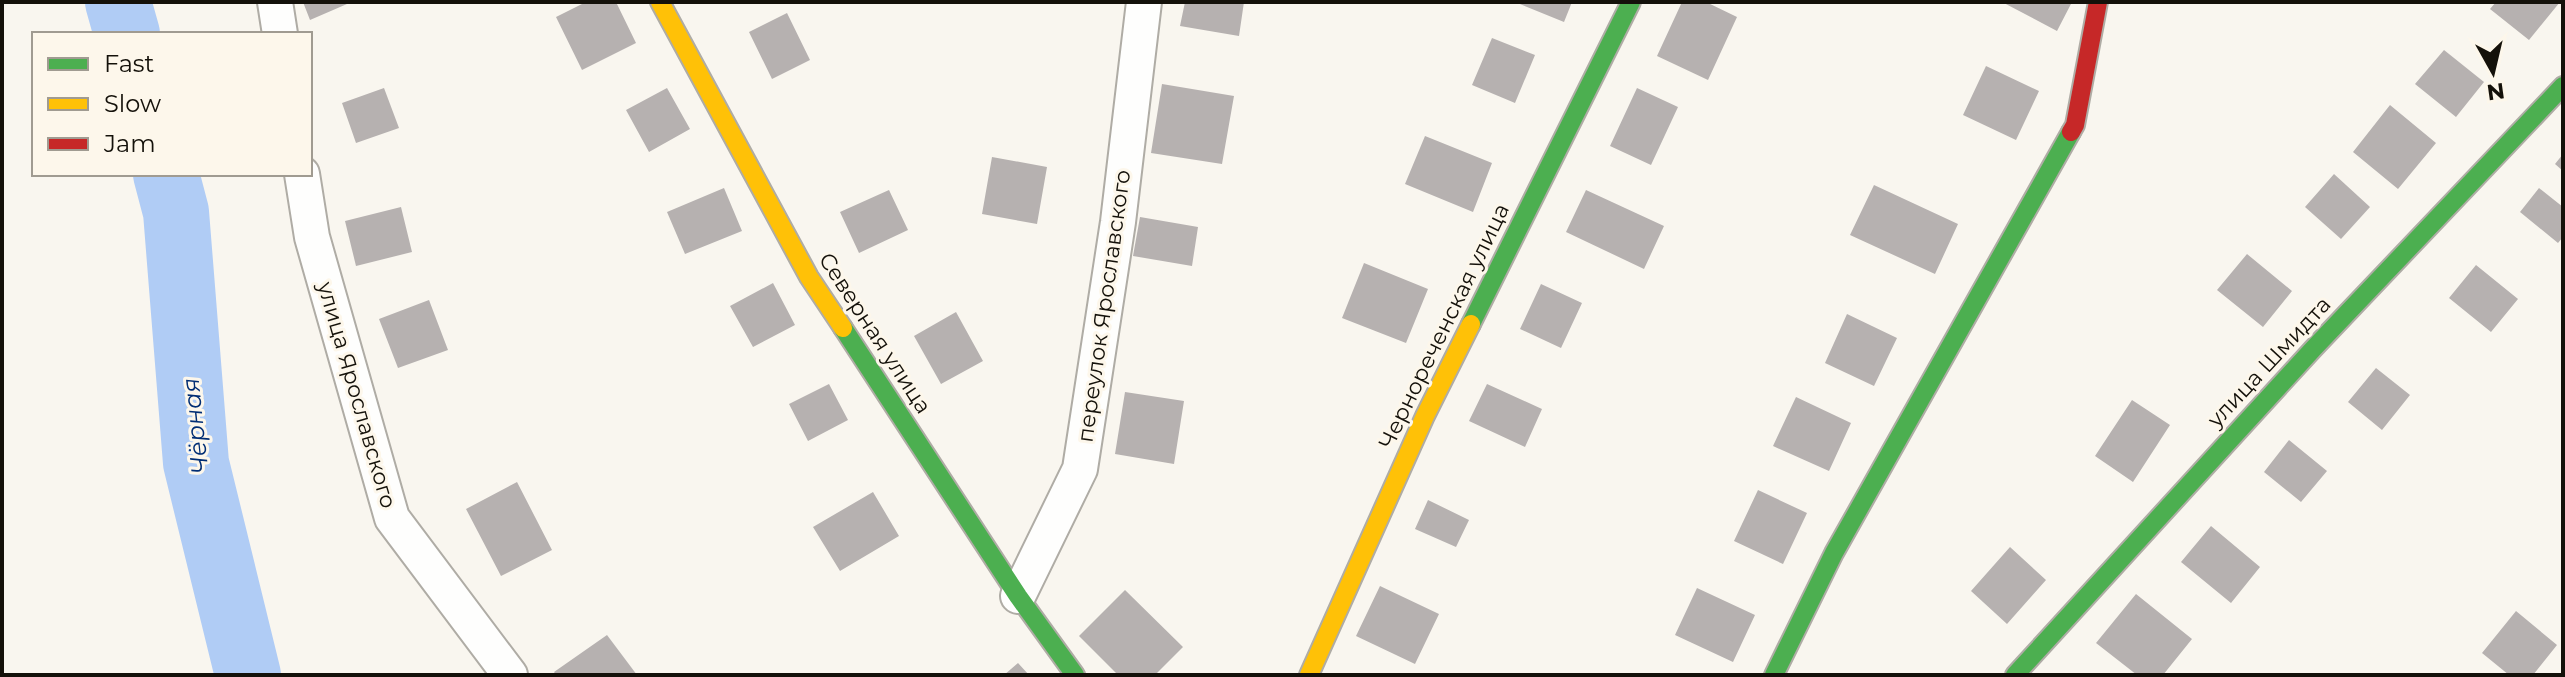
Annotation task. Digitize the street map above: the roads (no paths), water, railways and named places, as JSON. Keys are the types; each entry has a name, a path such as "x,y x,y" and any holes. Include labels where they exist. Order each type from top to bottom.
{"street":[{"path":"275,2 280,32"},
{"name":"Северная улица","path":"660,2 809,277 1018,596 1075,675"},
{"name":"переулок Ярославского","path":"1018,596 1080,469 1118,222 1144,2"},
{"name":"Чернореченская улица","path":"1309,675 1425,416 1631,2"},
{"path":"1774,675 1834,553 2075,125 2098,2"},
{"name":"улица Шмидта","path":"2015,675 2313,349 2563,86"},
{"name":"улица Ярославского","path":"302,176 312,237 392,518 510,675"}],"waterway":[{"name":"Чёрная","path":"118,2 126,32"},
{"name":"Чёрная","path":"167,176 176,212 196,463 248,675"}]}
